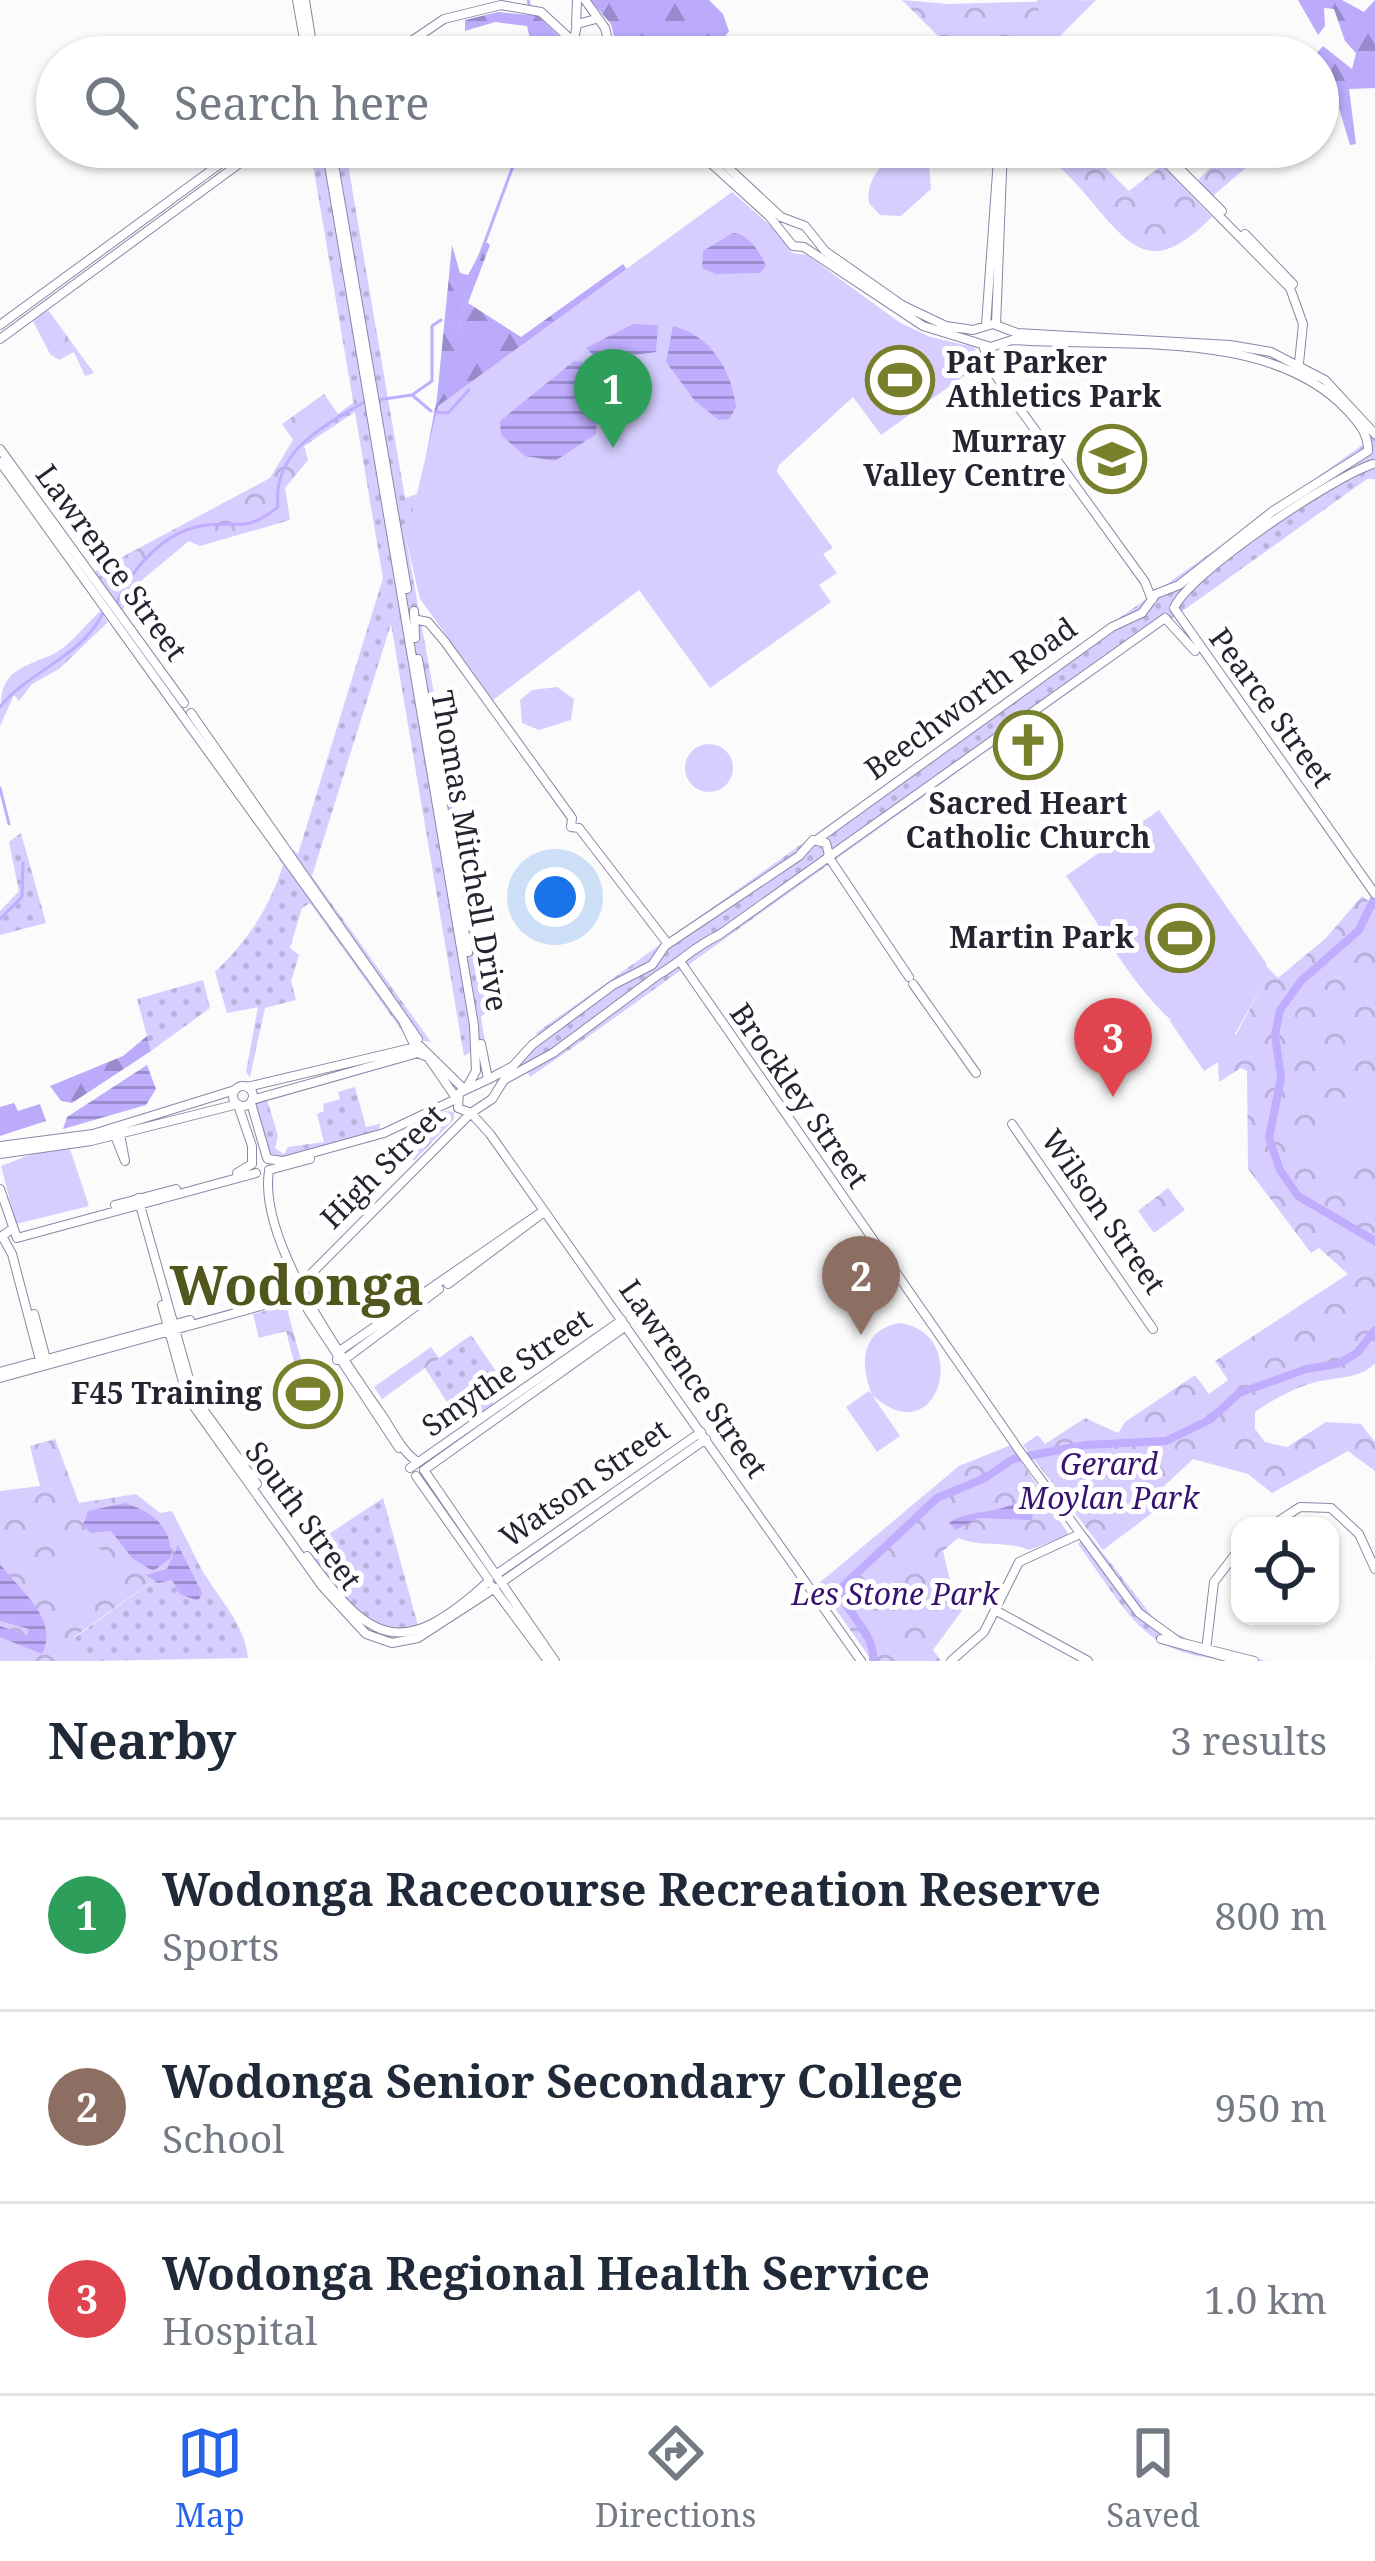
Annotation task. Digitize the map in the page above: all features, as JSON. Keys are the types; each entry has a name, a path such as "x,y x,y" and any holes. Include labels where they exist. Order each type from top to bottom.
{"main road":[{"path":"301,0 307,36"},
{"path":"581,0 606,34"},
{"path":"574,36 581,0"},
{"path":"420,36 445,19 485,6 530,8 575,26 596,19"},
{"path":"556,22 569,36"},
{"path":"121,242 216,168"},
{"path":"0,326 231,168"},
{"name":"Thomas Mitchell Drive","path":"331,168 412,617 471,992 495,1094"},
{"path":"721,168 793,246 804,248 913,320 996,346 1012,340 1256,348 1332,386 1371,444"},
{"path":"724,168 781,218 799,224 916,314 946,326 1146,344"},
{"path":"995,372 991,327 1000,168"},
{"path":"1176,168 1286,282 1304,314 1298,367"},
{"path":"787,237 799,224"},
{"path":"804,248 811,236"},
{"path":"0,339 85,267"},
{"path":"991,327 983,343 995,372 1156,596"},
{"path":"1174,608 1189,586 1281,518 1333,483 1374,465 1364,431 1298,367"},
{"name":"Beechworth Road","path":"809,845 1063,663 1144,612 1156,596 1178,585 1273,511 1371,444"},
{"name":"Lawrence Street","path":"0,449 381,986 417,1048"},
{"name":"Lawrence Street","path":"0,462 64,544"},
{"path":"1273,511 1281,518"},
{"name":"Pearce Street","path":"1156,596 1174,608 1202,657 1375,893"},
{"name":"Pearce Street","path":"1156,596 1165,618 1202,657"},
{"name":"Beechworth Road","path":"482,1106 504,1080 576,1038 677,965 691,947 717,936 1174,608"},
{"path":"412,617 428,615 572,818 581,820 579,828 677,965"},
{"path":"1063,663 1082,674"},
{"path":"938,753 950,769"},
{"path":"818,839 827,844 825,859"},
{"path":"417,1048 450,1082 466,1088 488,1079 513,1066 564,1021 652,965 665,948 809,845 811,856 825,859 976,1073"},
{"path":"665,948 677,965"},
{"name":"Brockley Street","path":"677,965 1116,1584 1160,1632 1241,1661"},
{"name":"Thomas Mitchell Drive","path":"466,1088 475,1075 477,1051 471,992"},
{"path":"564,1021 576,1038"},
{"path":"0,1150 117,1131 204,1107 251,1101 417,1048 434,1054 457,1103 470,1112"},
{"path":"204,1107 235,1090 320,1076"},
{"path":"247,1088 268,1158 272,1202 284,1249 298,1286 340,1358 552,1661"},
{"name":"High Street","path":"298,1286 457,1120 457,1103 466,1088"},
{"path":"235,1090 254,1168 272,1202"},
{"path":"254,1168 258,1156 283,1162 336,1150 385,1135 457,1103"},
{"name":"Lawrence Street","path":"482,1106 484,1126"},
{"name":"High Street","path":"0,1375 278,1298 298,1286 470,1112 482,1106"},
{"name":"Lawrence Street","path":"470,1112 861,1661"},
{"path":"117,1131 124,1158"},
{"name":"Wilson Street","path":"1016,1131 1154,1326"},
{"path":"12,1235 254,1168 269,1171 319,1154"},
{"path":"0,1189 43,1363"},
{"name":"South Street","path":"136,1202 191,1396 360,1630 389,1640"},
{"path":"0,1209 12,1235"},
{"path":"340,1358 544,1211"},
{"name":"Smythe Street","path":"418,1468 624,1323"},
{"name":"Watson Street","path":"389,1640 423,1632 703,1436"},
{"path":"1285,1517 1300,1507 1331,1508 1359,1534 1375,1569"},
{"path":"951,1661 978,1638 1019,1562 1080,1534"},
{"path":"1206,1651 1214,1582 1231,1560"},
{"path":"995,1610 1088,1661"},
{"name":"Brockley Street","path":"1206,1651 1254,1661"}],"green space":[{"path":"590,0 709,0 723,14 729,31 725,36 614,36 611,24"},
{"path":"902,0 949,4 1096,0 1060,36 938,36"},
{"path":"1037,0 1082,0 1073,19 1055,27 1040,19"},
{"path":"1298,0 1342,0 1364,12 1375,0 1375,88 1349,89 1356,144 1350,145 1339,108 1339,59 1352,69 1356,53 1345,41 1334,9 1324,8 1325,26 1318,35"},
{"path":"498,12 538,16 559,36 529,36 527,26 495,22 465,31 465,20"},
{"path":"314,168 349,168 405,498 420,493 406,539 491,1009 481,1016 485,1044 464,1056 391,624 312,876 431,1042 407,1038 310,903 302,908 290,948 299,955 291,981 296,1000 265,1008 250,1077 246,1072 258,1007 227,1013 215,972 264,910 283,865 279,859 293,850 298,854 383,578"},
{"path":"880,168 929,168 931,189 901,216 880,215 869,203"},
{"path":"1060,168 1105,168 1129,191 1158,168 1165,168 1212,217 1173,247 1144,249 1117,230"},
{"path":"1210,168 1246,168 1213,196 1198,180"},
{"path":"732,192 781,235 792,253 807,255 899,322 930,337 974,347 981,364 881,435 853,397 779,465 777,472 833,548 823,554 837,573 819,585 831,602 710,688 639,590 493,700 420,599 406,539 438,406"},
{"path":"486,242 490,245 468,303 521,337 623,264 628,271 426,456 437,398 452,245 460,273 468,275"},
{"path":"48,310 94,373 85,376 74,352 59,360 50,354 33,321"},
{"path":"324,394 338,414 354,402 355,412 304,446 308,460 285,488 290,520 200,546 189,541 142,580 122,611 94,572 270,478 293,440 282,424"},
{"path":"1375,436 1375,479 1367,479 575,1046 530,1077 524,1066 497,1084 495,1079 541,1040 536,1033"},
{"path":"100,611 108,622 59,669 32,684 19,701 14,695 0,726 1,697 8,679 63,648"},
{"path":"557,687 574,699 571,720 539,730 522,723 520,700 532,690"},
{"path":"709,744 726,751 733,768 726,785 709,792 692,785 685,768 692,751"},
{"name":"Martin Park","path":"1159,810 1266,963 1268,975 1225,1052 1199,1041 1154,1002 1066,876"},
{"path":"21,833 46,923 0,935 0,911 19,891 9,842"},
{"name":"Gerard Moylan Park","path":"1362,896 1375,906 1375,1363 1361,1373 1309,1384 1281,1396 1255,1412 1255,1429 1265,1442 1287,1447 1326,1422 1361,1424 1375,1442 1375,1471 1348,1451 1272,1493 1248,1474 1193,1459 1160,1490 1168,1501 1103,1550 1023,1445 1038,1435 1045,1444 1085,1418 1118,1433 1125,1422 1195,1375 1209,1394 1228,1380 1215,1361 1348,1274 1319,1248 1311,1253 1248,1169 1247,1071 1241,1068 1219,1082 1218,1062 1204,1071 1169,1020 1236,1035 1267,976 1264,964 1278,978 1326,938"},
{"path":"203,980 210,1008 151,1051 137,999"},
{"path":"147,1036 151,1051 72,1103 61,1101 50,1086 123,1056"},
{"path":"355,1087 366,1127 380,1124 379,1132 283,1159 270,1156 255,1102 266,1096 278,1136 275,1148 284,1154 288,1147 324,1142 317,1114 324,1111 323,1104 340,1099 338,1092"},
{"path":"1352,1101 1375,1111 1375,1150 1355,1165 1342,1166 1320,1150 1319,1133 1330,1114"},
{"path":"14,1103 18,1111 40,1104 46,1121 0,1136 0,1107"},
{"path":"445,1111 454,1112 454,1119 414,1161 400,1135"},
{"path":"70,1149 89,1206 16,1224 1,1166 32,1154"},
{"path":"1168,1188 1185,1210 1154,1233 1138,1211"},
{"path":"286,1305 301,1360 294,1362 286,1331 259,1338 253,1314"},
{"path":"899,1323 922,1331 935,1346 938,1385 930,1402 915,1411 896,1410 872,1395 900,1436 877,1452 846,1407 869,1391 872,1394 867,1350 877,1333"},
{"path":"471,1335 496,1371 479,1383 494,1405 475,1417 468,1407 456,1416 425,1368"},
{"path":"431,1347 439,1358 382,1399 374,1387"},
{"path":"55,1439 79,1503 136,1494 160,1513 172,1511 193,1552 74,1637 90,1661 0,1661 0,1491 40,1486 30,1446"},
{"name":"Les Stone Park","path":"1011,1445 1069,1535 1029,1550 958,1538 943,1551 951,1585 970,1600 933,1650 941,1661 872,1661 818,1584 959,1466"},
{"name":"Gerard Moylan Park","path":"1117,1462 1139,1473 1143,1496 1118,1515 1090,1514 1077,1501 1075,1478 1089,1467"},
{"path":"383,1498 419,1629 401,1631 369,1621 342,1598 310,1555 326,1536"},
{"path":"1088,1534 1159,1625 1189,1640 1266,1661 1196,1655 1152,1636 1134,1621 1078,1544"},
{"path":"84,1540 106,1553 109,1582 85,1606 59,1609 41,1592 43,1573 59,1553"},
{"path":"193,1552 240,1630 248,1658 90,1661 74,1638"}],"shaded area":[{"path":"733,233 744,236 757,250 766,266 760,273 716,274 702,268 703,251"},
{"path":"633,324 658,325 656,352 629,356 607,369 586,348"},
{"path":"673,326 698,337 724,367 736,407 729,419 719,420 695,401 666,362"},
{"path":"574,361 583,362 598,390 596,434 555,461 525,456 501,435 500,421"},
{"path":"147,1065 156,1089 146,1105 63,1129 67,1117"},
{"path":"1016,1502 1033,1512 1032,1520 978,1518 956,1530 949,1523 964,1516"},
{"path":"125,1503 152,1516 168,1538 171,1558 153,1571 132,1558 111,1531 91,1533 83,1525 88,1511"},
{"path":"178,1545 202,1593 198,1601 180,1594 172,1580 158,1583 146,1575 167,1569"},
{"path":"0,1564 42,1617 46,1641 42,1654 0,1637 0,1626 27,1635 29,1629 0,1621"}],"waterway":[{"path":"528,0 529,4"},
{"path":"530,13 535,36"},
{"path":"459,329 466,293 512,168"},
{"path":"412,395 432,381 432,326 441,320"},
{"path":"446,321 466,335"},
{"path":"435,412 448,413 469,390"},
{"path":"377,400 412,395 431,411"},
{"path":"116,604 140,565 177,534 207,525 250,523 278,507 278,487 292,456 317,431 364,402"},
{"path":"0,707 82,641 103,613"},
{"path":"0,788 9,824"},
{"path":"0,919 22,897 23,863"},
{"path":"1375,897 1359,930 1301,981 1280,1010 1275,1035 1281,1078 1269,1138 1280,1170 1298,1196 1375,1241"},
{"path":"873,1661 870,1641 840,1589 937,1498 985,1478 1013,1459 1085,1445 1166,1441 1211,1419 1239,1393 1306,1369 1338,1364 1357,1353 1375,1330"}],"place":[{"name":"Pat Parker Athletics Park","path":"900,380"},
{"name":"Wodonga Racecourse Recreation Reserve","path":"613,448"},
{"name":"Murray Valley Centre","path":"1112,459"},
{"name":"Sacred Heart Catholic Church","path":"1028,745"},
{"name":"Martin Park","path":"1180,938"},
{"name":"Wodonga Regional Health Service","path":"1113,1097"},
{"name":"Wodonga Senior Secondary College","path":"861,1335"},
{"name":"F45 Training","path":"308,1394"}],"district":[{"name":"Wodonga","path":"297,1286"}]}
